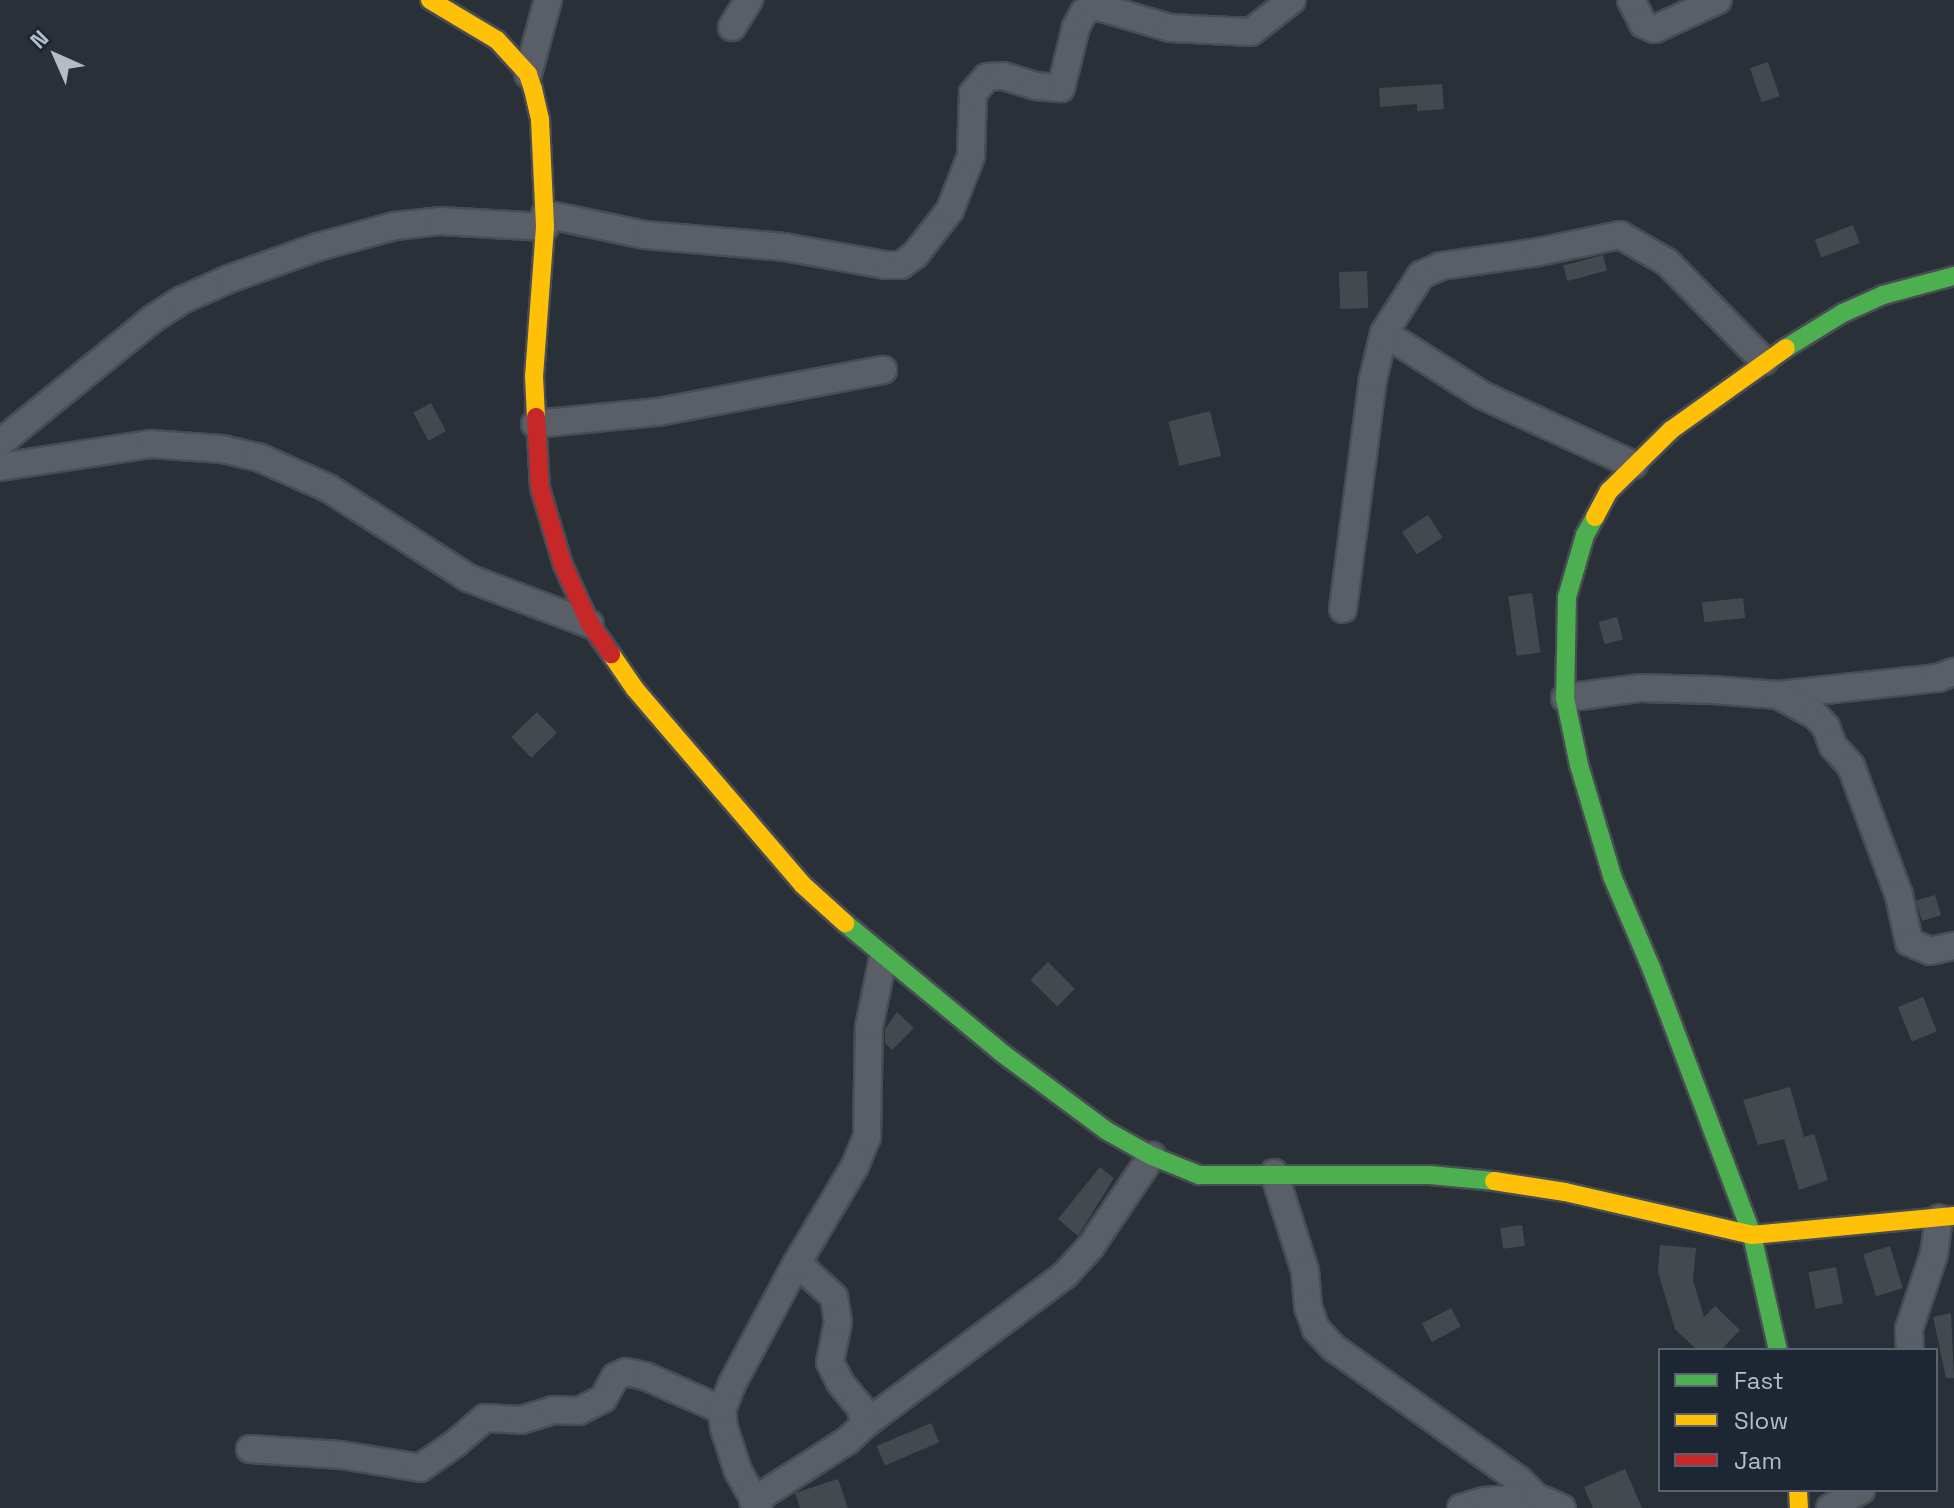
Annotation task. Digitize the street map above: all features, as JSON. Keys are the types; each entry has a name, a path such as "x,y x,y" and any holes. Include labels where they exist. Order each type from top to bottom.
{"street":[{"path":"430,0 497,40 528,74 540,120 545,220 534,376 535,424 540,488 551,531 574,594 590,624 635,689 724,795 803,885 883,958 1107,1131 1152,1156 1199,1175 1430,1175 1499,1182 1565,1192 1689,1223 1752,1235 1946,1217 1909,1329 1910,1348"},
{"path":"528,74 548,0"},
{"path":"732,27 749,0"},
{"path":"0,443 154,318 182,300 229,279 318,247 395,226 440,221 545,220 645,235 784,247 885,265 901,265 915,255 950,210 971,156 973,93 987,77 1003,76 1036,86 1061,88 1076,27 1084,12 1095,6 1170,28 1251,32 1292,0"},
{"path":"1631,0 1643,24 1655,29 1718,0"},
{"path":"1343,609 1373,379 1384,333 1416,281 1441,266 1538,252 1620,235 1667,262 1764,361"},
{"path":"1778,1348 1752,1235 1652,970 1612,876 1579,765 1565,698 1567,597 1585,535 1609,491 1671,430 1764,361 1843,313 1883,295 1954,276"},
{"path":"1384,333 1482,395 1634,465"},
{"path":"535,424 591,421 658,412 883,370"},
{"path":"0,467 151,444 197,446 258,457 328,488 468,578 590,624"},
{"path":"1565,698 1640,688 1778,695 1938,678 1954,672"},
{"path":"1778,695 1822,721 1833,746 1851,766 1899,895 1909,942 1930,951 1954,946"},
{"path":"883,958 869,1027 867,1137 855,1166 797,1263 732,1384 722,1410 729,1447 756,1504 838,1447 1065,1275 1091,1246 1152,1156"},
{"path":"1274,1173 1305,1271 1308,1307 1316,1329 1334,1348 1519,1480 1536,1497 1562,1508"},
{"path":"797,1263 834,1297 838,1322 830,1362 840,1382 860,1407 865,1424"},
{"path":"250,1449 341,1455 420,1468 485,1418 521,1420 553,1410 579,1411 603,1399 615,1377 626,1372 645,1376 722,1410"},
{"path":"1830,1508 1858,1492"},
{"path":"1461,1508 1484,1501 1536,1497"}],"building":[{"path":"1768,62 1780,96 1762,102 1750,68"},
{"path":"1442,84 1444,109 1417,111 1417,104 1380,107 1379,88"},
{"path":"1853,225 1860,243 1822,257 1815,240"},
{"path":"1603,255 1607,270 1568,281 1563,266"},
{"path":"1367,271 1368,308 1340,309 1339,272"},
{"path":"431,403 446,431 428,441 413,412"},
{"path":"1210,411 1221,456 1179,466 1168,421"},
{"path":"1428,515 1443,538 1417,555 1402,532"},
{"path":"1532,593 1540,652 1517,656 1508,596"},
{"path":"1743,598 1745,618 1704,622 1702,602"},
{"path":"1617,617 1623,639 1605,644 1599,622"},
{"path":"537,712 557,733 531,758 511,737"},
{"path":"1935,895 1941,915 1922,921 1916,901"},
{"path":"1048,962 1075,989 1057,1007 1030,980"},
{"path":"1923,997 1937,1031 1912,1041 1898,1007"},
{"path":"897,1012 914,1028 892,1050 885,1043 885,1029"},
{"path":"1790,1087 1804,1137 1814,1134 1828,1180 1799,1190 1784,1139 1758,1145 1743,1100"},
{"path":"1100,1167 1114,1178 1078,1236 1058,1219"},
{"path":"1522,1225 1525,1246 1503,1249 1500,1228"},
{"path":"1660,1245 1696,1248 1693,1280 1704,1317 1715,1306 1740,1330 1723,1348 1695,1348 1675,1329 1658,1272"},
{"path":"1890,1246 1903,1288 1876,1296 1863,1254"},
{"path":"1836,1267 1843,1303 1816,1309 1809,1272"},
{"path":"1451,1308 1461,1327 1432,1342 1422,1323"},
{"path":"1951,1313 1954,1378 1946,1378 1933,1317"},
{"path":"931,1423 939,1442 885,1465 877,1446"},
{"path":"1625,1469 1642,1508 1593,1508 1584,1487"},
{"path":"838,1479 848,1508 800,1508 795,1493"}],"traffic: fast":[{"path":"1786,348 1843,313 1883,295 1954,276"},
{"path":"1595,517 1585,535 1567,597 1565,698 1579,765 1612,876 1652,970 1752,1235 1778,1348"},
{"path":"845,923 1002,1053 1107,1131 1152,1156 1199,1175 1430,1175 1494,1181"}],"traffic: slow":[{"path":"430,0 497,40 528,74 533,89 540,120 545,227 534,376 536,417"},
{"path":"1595,517 1609,491 1671,430 1786,348"},
{"path":"611,654 635,689 803,885 845,923"},
{"path":"1494,1181 1565,1192 1752,1235 1954,1216"},
{"path":"1798,1492 1799,1508"}],"traffic: jam":[{"path":"536,417 540,488 563,565 590,624 611,654"}]}
